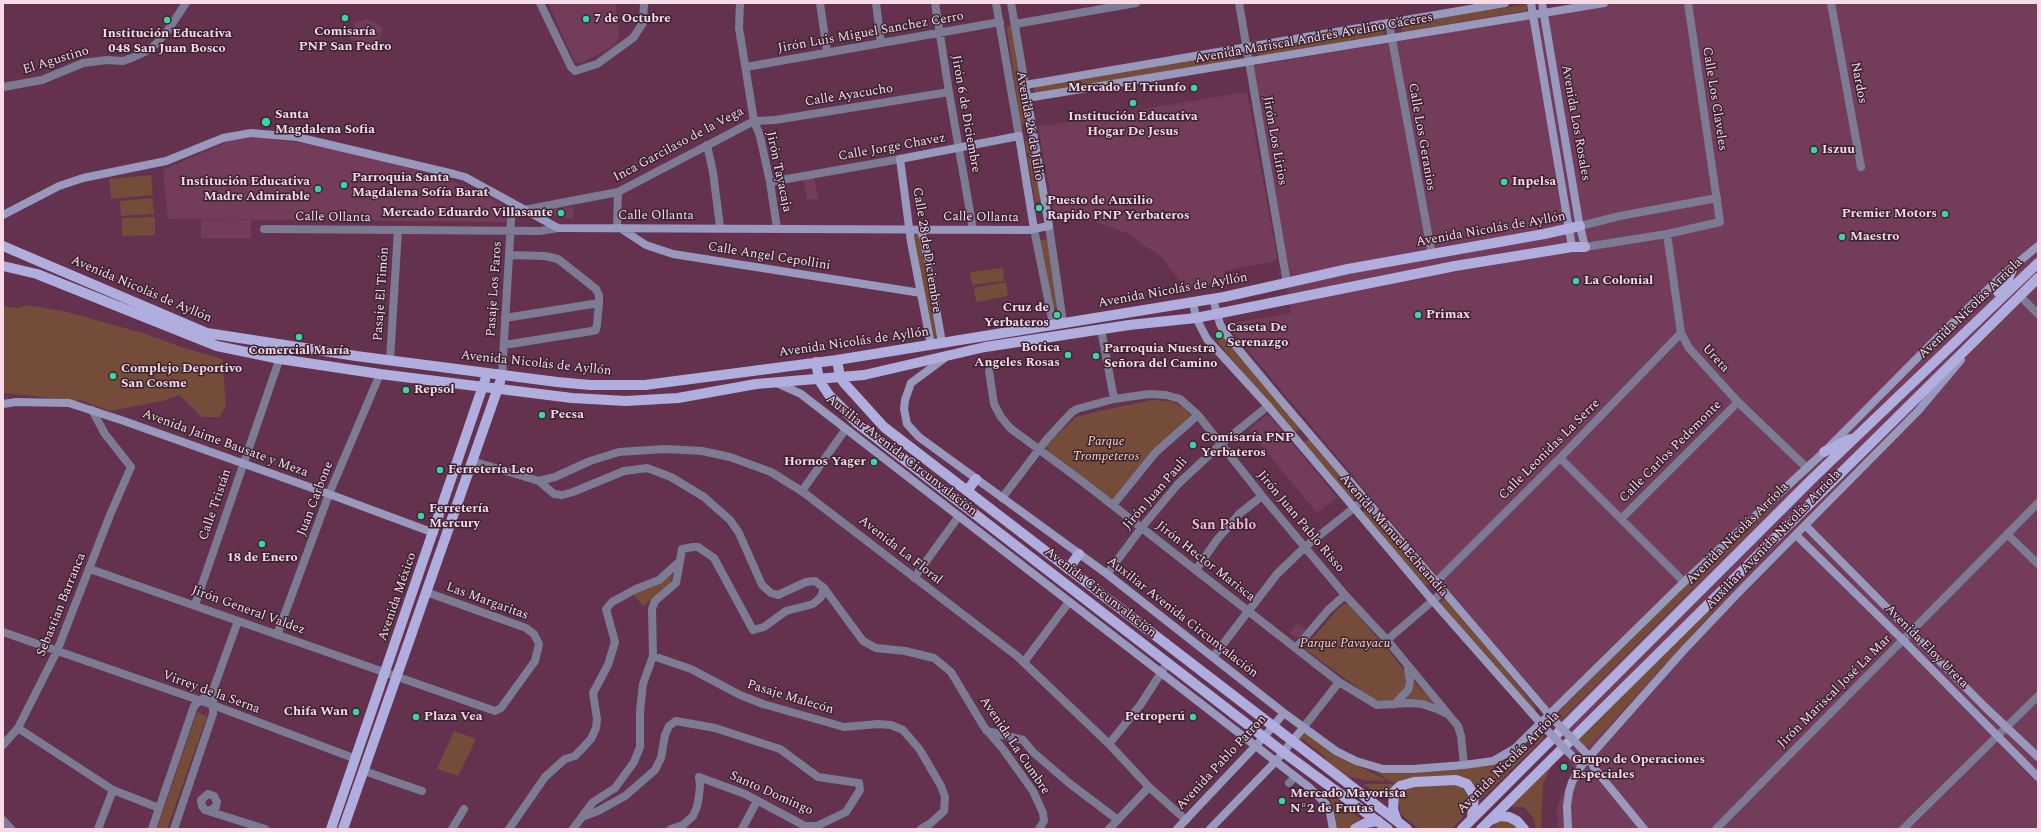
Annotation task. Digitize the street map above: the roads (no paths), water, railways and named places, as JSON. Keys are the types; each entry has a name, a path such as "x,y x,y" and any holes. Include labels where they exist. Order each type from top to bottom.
{"main road":[{"name":"Avenida Nicolás de Ayllón","path":"3,246 188,327 207,333 284,346 502,375 590,385 645,385 837,360 1213,299 1348,269 1432,255 1580,226"},
{"name":"Avenida Nicolás de Ayllón","path":"3,266 37,274 217,346 280,359 380,374 586,399 626,401 678,398 737,386 864,375 948,355 985,348 1100,329 1217,315 1376,281 1572,247 1585,247"},
{"name":"Avenida Nicolás Arriola","path":"1462,829 1814,477 2038,263"},
{"path":"1923,373 1938,350 2005,286 2012,269"},
{"name":"Avenida Nicolás Arriola","path":"1481,829 2038,278"},
{"name":"Avenida Circunvalación","path":"837,360 840,377 872,416 884,427 1407,829"},
{"name":"Avenida Circunvalación","path":"816,362 819,380 828,395 857,423 1283,752 1388,829"},
{"name":"Avenida México","path":"331,829 434,534 487,373"},
{"name":"Avenida México","path":"343,829 398,677 426,592 502,375"},
{"path":"1824,452 1859,435"},
{"path":"967,491 976,479"},
{"path":"1068,569 1079,554"},
{"path":"1397,821 1393,810 1394,792 1400,786 1414,782 1456,780 1464,782 1470,787 1474,795 1472,818"},
{"path":"1491,820 1500,816 1509,817 1517,821 1524,829"},
{"path":"1355,829 1366,823 1378,822"}],"street":[{"name":"El Agustino","path":"3,87 42,80 94,60 122,61 134,57 149,50 160,40 186,3"},
{"path":"540,3 571,67 575,71 597,64 634,38 643,23 644,3"},
{"name":"Inca Garcilaso de la Vega","path":"524,210 618,192 754,121 739,28 741,3"},
{"path":"820,3 827,52"},
{"path":"876,3 881,43"},
{"name":"Jirón 6 de Diciembre","path":"936,3 939,33 973,229"},
{"name":"Avenida 26 de Julio","path":"996,3 1034,229 1058,323"},
{"name":"Avenida 26 de Julio","path":"1011,3 1049,226 1058,323"},
{"path":"1015,24 1136,3"},
{"name":"Jirón Los Lirios","path":"1239,3 1287,283"},
{"name":"Avenida Mariscal Andrés Avelino Cáceres","path":"1025,85 1505,3"},
{"name":"Avenida Los Rosales","path":"1531,3 1572,247"},
{"name":"Avenida Los Rosales","path":"1542,3 1580,226 1585,247"},
{"name":"Avenida Mariscal Andrés Avelino Cáceres","path":"1027,98 1249,63 1543,12 1604,3"},
{"name":"Calle Los Claveles","path":"1688,3 1720,222"},
{"name":"Nardos","path":"1831,3 1861,167"},
{"name":"Jirón Luis Miguel Sanchez Cerro","path":"746,67 1000,22"},
{"name":"Calle Los Geranios","path":"1389,23 1432,255"},
{"name":"Calle Ayacucho","path":"754,121 775,120 949,92"},
{"name":"Jirón Tayacaja","path":"754,121 760,136 770,182 777,228"},
{"path":"3,215 59,186 83,178 166,161 224,138 251,133 297,137 454,174 465,178 558,228"},
{"name":"Calle Jorge Chavez","path":"770,182 1019,136"},
{"path":"707,145 720,227"},
{"name":"Calle 28 de Diciembre","path":"900,159 909,229 931,345"},
{"path":"618,192 618,228"},
{"name":"Avenida Nicolás de Ayllón","path":"1580,226 1620,216 1717,198"},
{"name":"Pasaje Los Faros","path":"502,375 512,204"},
{"name":"Avenida Nicolás de Ayllón","path":"1585,247 1667,234 1720,222"},
{"name":"Calle Ollanta","path":"264,229 540,231 558,228 720,227 1034,229 1049,226"},
{"name":"Calle Angel Cepollini","path":"618,228 646,245 673,254 920,293"},
{"name":"Calle 28 de Diciembre","path":"920,229 924,239 942,343"},
{"name":"Pasaje El Timón","path":"390,360 398,230"},
{"name":"Ureta","path":"1667,234 1681,333 1689,348 1738,402 1807,468"},
{"name":"Auxiliar Avenida Nicolás Arriola","path":"1544,726 1684,582 1824,452 1939,336 2004,274 2012,269 2038,246"},
{"path":"504,345 596,330 599,303 599,296 596,289 558,259 552,257 509,255"},
{"path":"2020,296 2038,314"},
{"name":"Avenida Manuel Echeandía","path":"1213,299 1217,315 1225,333 1552,718 1588,754 1595,769 1644,829"},
{"name":"Avenida Manuel Echeandía","path":"1193,302 1196,318 1207,339 1268,406 1353,509 1544,726 1580,763 1595,769"},
{"path":"505,318 599,303"},
{"path":"1100,329 1114,399"},
{"name":"Calle Leonidas La Serre","path":"1436,582 1560,458 1681,333"},
{"name":"Auxiliar Avenida Nicolás Arriola","path":"1580,763 1683,651 1918,410 1984,333"},
{"name":"Calle Tristán","path":"195,605 284,346"},
{"name":"Auxiliar Avenida Circunvalación","path":"948,355 911,383 905,400 904,415 907,424 919,437 1107,574 1284,713 1336,751 1356,761 1383,769 1413,769 1464,765 1493,761 1502,757 1544,726"},
{"name":"Jirón Hector Marisca","path":"989,371 994,404 1001,417 1010,428 1040,448 1339,682 1377,705 1410,703 1422,704 1437,709 1449,716"},
{"name":"Juan Carbone","path":"277,635 329,494 380,374"},
{"name":"Auxiliar Avenida Circunvalación","path":"777,382 801,394 845,430 1256,745 1276,761 1292,780 1310,788 1326,804 1330,813 1333,829"},
{"name":"Jirón Juan Pablo Risso","path":"1002,498 1040,448 1077,408 1114,399 1149,394 1166,395 1180,399 1198,415 1262,496 1345,595 1387,640 1406,665 1458,726 1461,736 1464,765"},
{"name":"Avenida Jaime Bausate y Meza","path":"3,404 29,402 69,403 243,463 434,534"},
{"name":"Calle Carlos Pedemonte","path":"1621,519 1738,402"},
{"name":"Jirón Juan Pauli","path":"1107,574 1142,527 1178,484 1221,444 1268,406"},
{"name":"Sebastian Barranca","path":"3,745 18,728 58,651 125,479 131,468 105,434 92,410"},
{"path":"1113,505 1156,452 1198,415"},
{"path":"802,491 845,430"},
{"path":"1294,439 1306,430"},
{"name":"Avenida La Floral","path":"539,481 556,477 590,461 619,452 665,449 702,452 743,460 771,472 802,491 1024,662 1109,744 1149,787 1186,820"},
{"path":"1560,458 1684,582"},
{"path":"472,461 539,481 554,494 562,495 624,471 636,468 647,468 670,477 704,497 730,520 739,533 762,585 771,593 778,595 806,582 815,581 824,588 820,597 813,604 786,611 764,627 753,630 714,558 698,547 682,549 676,583 654,601 652,609 653,656 643,684 640,711 640,748 634,762 615,788 593,802 573,829"},
{"path":"1196,570 1216,540 1239,514 1262,496"},
{"path":"1213,657 1277,574 1305,547 1365,499"},
{"name":"Jirón Mariscal José La Mar","path":"1716,829 2038,503"},
{"path":"914,578 959,516"},
{"name":"Avenida Eloy Ureta","path":"1805,525 1938,657 1985,707 2038,757"},
{"path":"2008,534 2038,564"},
{"name":"Avenida Eloy Ureta","path":"1796,535 1870,607 2038,777"},
{"path":"1821,560 1831,550"},
{"path":"509,829 545,777 565,759 575,756 585,746 593,734 597,718 593,694 608,665 615,642 606,609 612,602 636,589 659,580 680,561"},
{"name":"Jirón General Valdez","path":"90,569 398,677"},
{"name":"Avenida La Cumbre","path":"824,588 863,641 876,648 905,651 934,658 951,672 988,731 1011,760 1038,801 1044,821 1039,829"},
{"path":"1387,640 1444,591"},
{"name":"Las Margaritas","path":"398,677 495,711 501,708 535,662 538,640 534,634 526,628 426,592"},
{"path":"1296,648 1328,610 1345,595"},
{"path":"1870,607 1878,598"},
{"path":"1024,662 1069,602"},
{"path":"174,829 213,714 213,690 238,621"},
{"name":"Virrey de la Serna","path":"3,632 214,705 356,759"},
{"name":"Pasaje Malecón","path":"653,656 691,669 740,695 763,704 844,726 878,724 891,725 903,730 920,750 941,786 945,797 944,811 931,823 921,829"},
{"path":"1928,666 1938,657"},
{"path":"1109,744 1141,704 1168,662"},
{"path":"1395,704 1408,690 1410,675 1406,665"},
{"path":"1210,829 1276,761 1304,728 1339,682"},
{"path":"152,829 194,706 213,690"},
{"path":"1903,829 2038,696"},
{"path":"1977,715 1985,707"},
{"name":"Avenida Pablo Patron","path":"1177,829 1264,737 1284,713"},
{"name":"Santo Domingo","path":"582,817 598,811 625,796 655,770 660,758 665,735 672,723 676,721 715,728 780,749 821,778 859,783 860,790 858,795 846,812 817,826 805,826 745,794 699,777 699,796 697,807 693,816 683,825 671,829"},
{"path":"18,728 113,790 159,808"},
{"path":"988,731 1023,740 1034,753 1069,783 1118,820"},
{"path":"1568,829 1567,806 1569,792 1580,763"},
{"path":"364,771 422,791"},
{"path":"1109,829 1149,787"},
{"path":"98,829 113,790"},
{"path":"742,829 757,801"},
{"path":"452,829 464,809"},
{"path":"210,810 265,829"},
{"path":"3,820 11,829"}],"place":[{"name":"Comisaría PNP San Pedro","path":"345,18"},
{"name":"7 de Octubre","path":"586,19"},
{"name":"Institución Educativa 048 San Juan Bosco","path":"167,20"},
{"name":"Mercado El Triunfo","path":"1194,88"},
{"name":"Institución Educativa Hogar De Jesus","path":"1133,103"},
{"name":"Santa Magdalena Sofia","path":"266,122"},
{"name":"Iszuu","path":"1814,150"},
{"name":"Inpelsa","path":"1504,182"},
{"name":"Parroquia Santa Magdalena Sofía Barat","path":"344,185"},
{"name":"Institución Educativa Madre Admirable","path":"318,189"},
{"name":"Puesto de Auxilio Rapido PNP Yerbateros","path":"1039,208"},
{"name":"Mercado Eduardo Villasante","path":"561,213"},
{"name":"Premier Motors","path":"1945,214"},
{"name":"Maestro","path":"1842,237"},
{"name":"La Colonial","path":"1576,281"},
{"name":"Cruz de Yerbateros","path":"1057,315"},
{"name":"Primax","path":"1418,315"},
{"name":"Caseta De Serenazgo","path":"1219,335"},
{"name":"Comercial María","path":"299,337"},
{"name":"Botica Angeles Rosas","path":"1068,355"},
{"name":"Parroquia Nuestra Señora del Camino","path":"1096,356"},
{"name":"Complejo Deportivo San Cosme","path":"113,376"},
{"name":"Repsol","path":"406,390"},
{"name":"Pecsa","path":"542,415"},
{"name":"Comisaría PNP Yerbateros","path":"1193,445"},
{"name":"Hornos Yager","path":"874,462"},
{"name":"Ferretería Leo","path":"440,470"},
{"name":"Ferretería Mercury","path":"421,516"},
{"name":"18 de Enero","path":"262,544"},
{"name":"Chifa Wan","path":"356,712"},
{"name":"Plaza Vea","path":"416,717"},
{"name":"Petroperú","path":"1193,717"},
{"name":"Grupo de Operaciones Especiales","path":"1564,767"},
{"name":"Mercado Mayorista N°2 de Frutas","path":"1282,801"}],"district":[{"name":"San Pablo","path":"1224,526"}],"park label":[{"name":"Parque Trompeteros","path":"1106,450"},
{"name":"Parque Pavayacu","path":"1345,644"}]}
